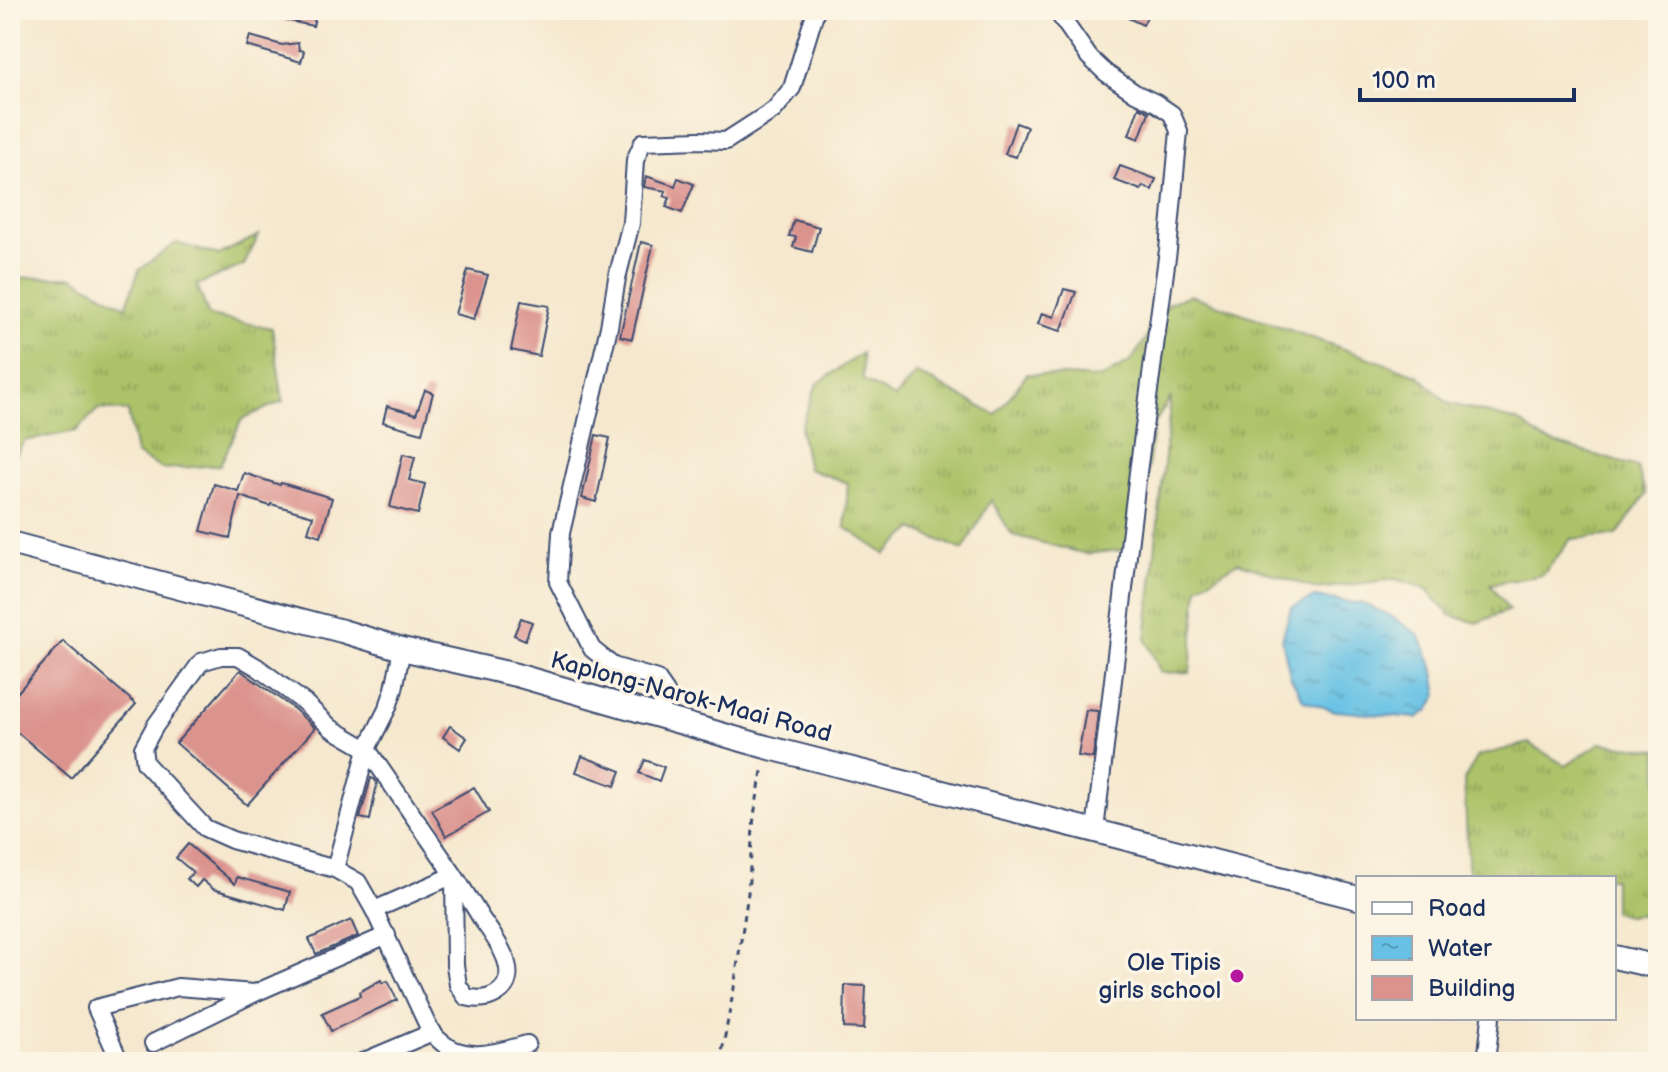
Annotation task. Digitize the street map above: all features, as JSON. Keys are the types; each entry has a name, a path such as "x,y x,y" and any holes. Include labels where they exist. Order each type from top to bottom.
{"highway":[{"name":"Kaplong-Narok-Maai Road","path":"10,543 402,649 516,675 766,747 1356,897"},
{"path":"1616,957 1658,967"}],"street":[{"path":"659,715 666,692 657,679 613,666 592,649 558,582 561,533 631,223 635,160 643,142 726,141 774,110 792,88 816,10"},
{"path":"1056,10 1089,57 1135,93 1172,114 1179,131 1168,250 1095,830"},
{"path":"335,869 367,749 388,707 402,649"},
{"path":"454,875 458,985 466,997 476,1000 489,998 503,990 509,978 506,959 499,943 454,875 414,815 367,749 331,728 305,703 257,667 238,656 221,656 201,662 143,748 145,763 205,828 232,840 335,869 358,882 387,935 427,1024 439,1040 454,1050 473,1055 527,1044"},
{"path":"374,910 454,875"},
{"path":"153,1043 255,993 387,935"},
{"path":"120,1062 96,1008 178,987 255,993"},
{"path":"1486,1062 1491,1020"},
{"path":"362,1062 433,1032"}],"path":[{"path":"720,1062 748,893 754,815 766,747"}],"green space":[{"path":"259,235 244,265 197,285 209,316 272,328 283,401 242,419 220,465 162,469 136,454 128,411 98,409 76,431 24,441 10,466 10,278 73,277 126,307 139,270 176,243 219,255"},
{"path":"1190,295 1418,375 1448,403 1520,422 1544,440 1637,467 1646,494 1617,535 1571,539 1543,575 1490,584 1509,610 1477,623 1450,615 1425,588 1396,579 1316,589 1238,562 1198,587 1190,672 1161,673 1146,640 1171,397 1153,426 1139,548 1086,554 1012,535 991,500 963,550 913,529 885,554 845,527 848,483 808,469 800,429 817,384 862,353 863,380 895,398 916,373 996,415 1027,374 1101,378 1131,361 1169,303"},
{"path":"1529,743 1566,766 1600,743 1658,750 1658,913 1626,916 1616,913 1616,876 1469,876 1464,780 1478,756"}],"water":[{"path":"1315,597 1364,604 1389,615 1419,635 1433,667 1438,694 1429,710 1417,718 1336,711 1304,701 1290,676 1282,639 1291,608"}],"building":[{"path":"263,10 316,13 313,26 262,15"},
{"path":"1111,10 1150,10 1143,25"},
{"path":"250,36 282,45 298,43 299,50 304,51 301,62 247,46"},
{"path":"1139,107 1149,112 1139,139 1129,135"},
{"path":"1016,123 1027,127 1016,157 1005,154"},
{"path":"1120,166 1156,179 1152,190 1143,186 1141,190 1114,180"},
{"path":"646,176 675,186 678,178 694,184 682,213 666,207 670,198 664,196 666,191 644,187"},
{"path":"794,220 819,227 812,252 793,247 796,237 789,236"},
{"path":"641,242 653,245 632,339 620,336"},
{"path":"468,270 488,275 474,319 455,314"},
{"path":"1064,289 1076,292 1061,331 1038,324 1042,313 1054,317"},
{"path":"521,301 549,306 539,356 511,350"},
{"path":"425,390 433,393 422,433 383,422 387,406 416,414"},
{"path":"596,435 610,438 596,502 582,498"},
{"path":"403,454 415,457 409,480 425,484 418,514 390,507"},
{"path":"244,473 332,498 321,536 308,532 313,516 240,496 230,538 201,531 214,484 238,491"},
{"path":"521,618 532,622 525,640 514,635"},
{"path":"63,641 136,704 71,778 10,726 10,701"},
{"path":"240,670 315,728 247,805 176,743"},
{"path":"1086,710 1098,711 1093,758 1078,756"},
{"path":"450,726 467,738 460,749 443,737"},
{"path":"582,756 621,771 615,786 576,772"},
{"path":"645,760 664,767 659,781 639,773"},
{"path":"371,778 377,783 370,820 360,818"},
{"path":"474,787 489,812 446,836 432,810"},
{"path":"188,844 235,884 237,877 290,892 285,910 213,889 202,880 196,887 187,879 193,872 176,858"},
{"path":"351,920 358,936 316,954 309,939"},
{"path":"381,980 382,983 388,981 397,1000 331,1031 322,1013 360,996 359,992"},
{"path":"845,985 866,986 864,1029 844,1028"}],"place":[{"name":"Ole Tipis girls school","path":"1237,976"}]}
